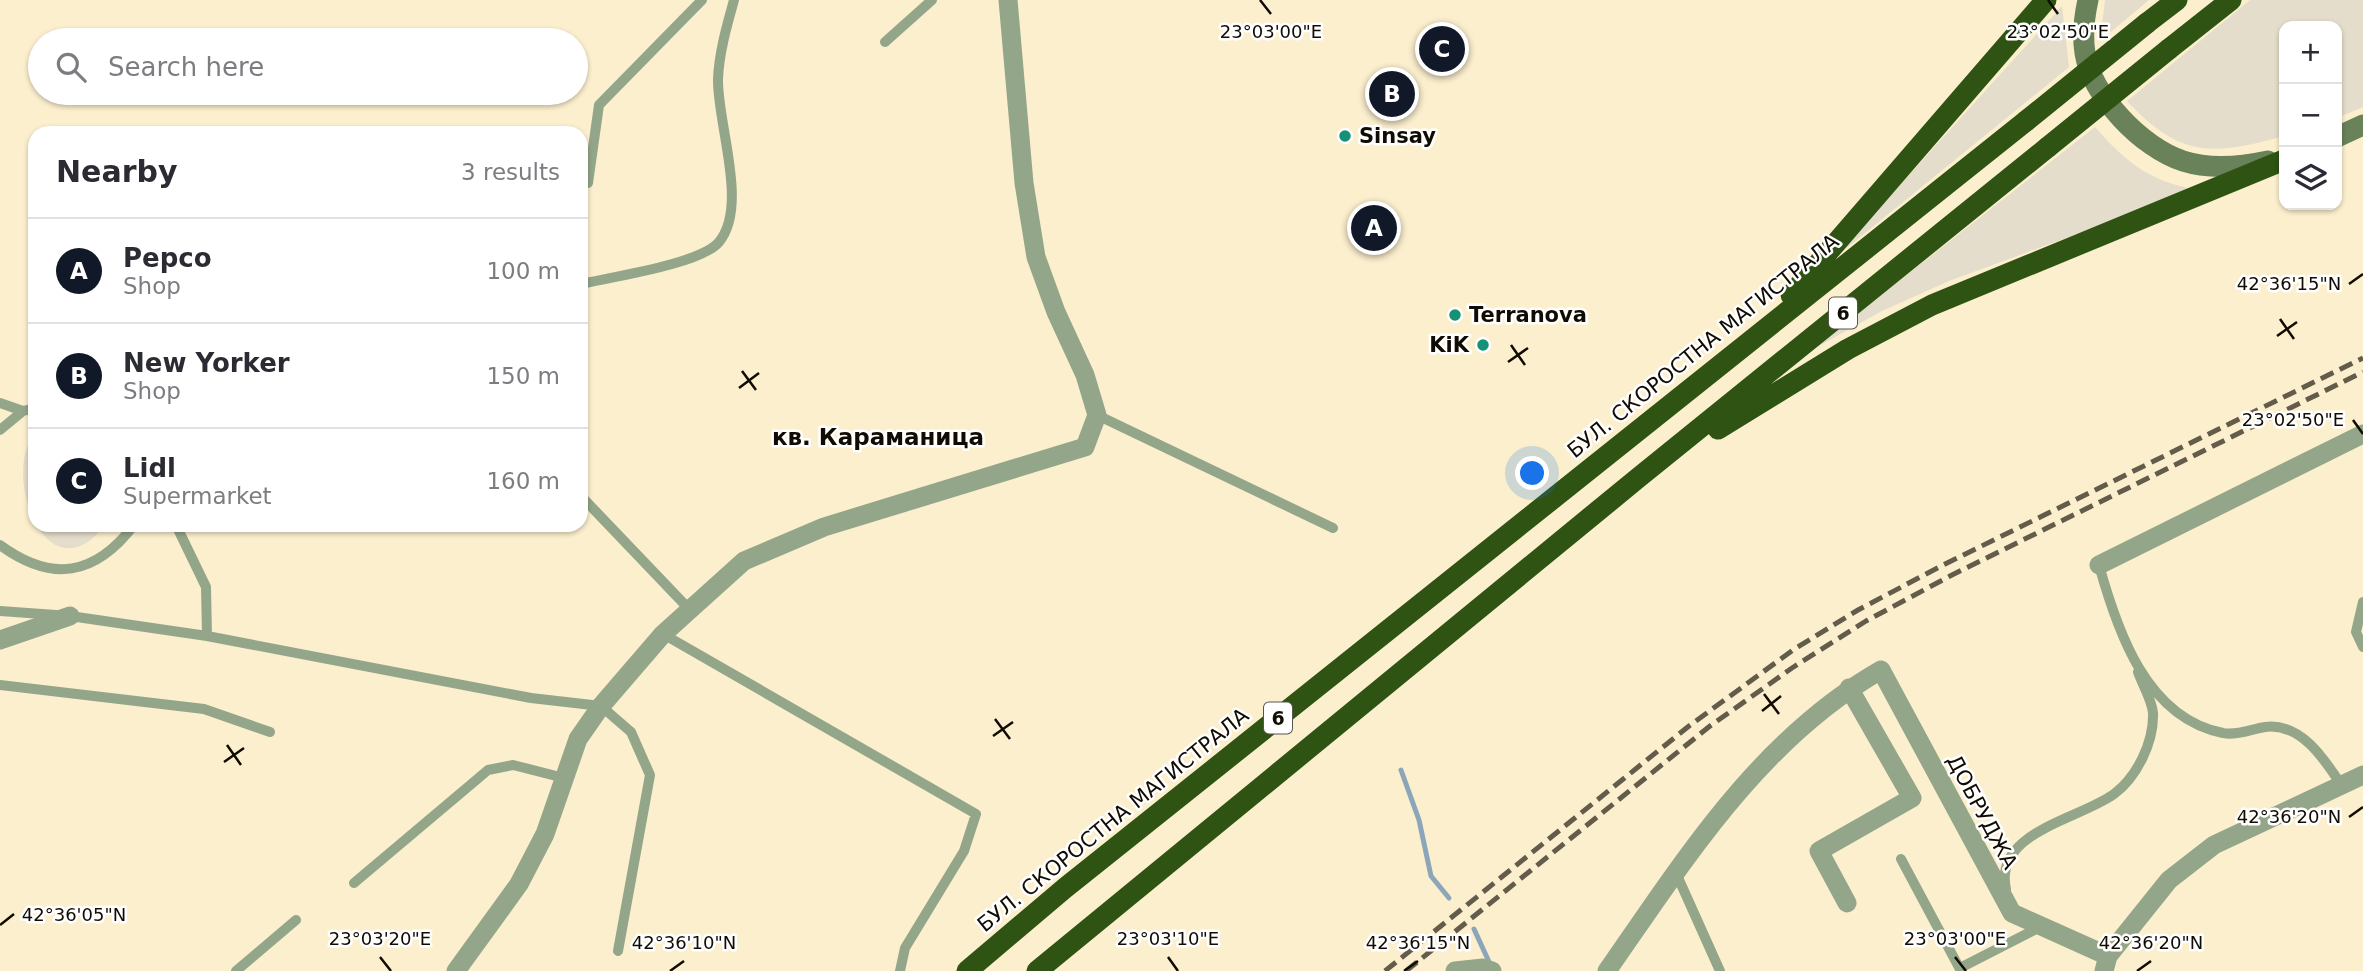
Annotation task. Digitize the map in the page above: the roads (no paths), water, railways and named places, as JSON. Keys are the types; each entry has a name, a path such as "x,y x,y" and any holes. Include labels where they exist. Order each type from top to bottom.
{"highway":[{"path":"1756,336 2046,0"},
{"name":"БУЛ. СКОРОСТНА МАГИСТРАЛА","path":"967,971 1065,888 2177,0"},
{"name":"6","path":"1037,971 1638,478 2231,0"},
{"path":"1638,478 1848,349 1932,305 2279,161"}],"main road":[{"path":"2088,0 2083,21 2085,55 2097,85 2126,125 2153,146 2181,161 2210,167 2243,166 2279,160"},
{"path":"2342,135 2363,125"}],"street":[{"path":"456,971 519,884 545,834 578,739 601,706 663,634 744,561 824,527 1085,447 1097,415 1085,375 1056,312 1036,257 1024,183 1009,0"},
{"path":"2099,565 2363,434"},
{"path":"0,640 69,617"},
{"name":"ДОБРУДЖА","path":"1607,971 1676,872 1766,758 1850,688 1881,670 2012,913"},
{"path":"1846,903 1819,851 1912,798 1850,688"},
{"path":"2012,913 2041,926 2106,963 2169,880 2214,845 2363,775"}],"lane":[{"path":"588,183 599,105 702,0"},
{"path":"588,282 693,258 718,244 730,221 729,172 718,80 734,0"},
{"path":"885,42 932,0"},
{"path":"0,403 23,411"},
{"path":"0,430 28,410"},
{"path":"1097,415 1333,528"},
{"path":"588,503 689,609"},
{"path":"0,545 22,561 37,567 66,570 90,564 116,549 129,532"},
{"path":"179,532 206,587 207,636"},
{"path":"2012,913 2004,881 2008,855 2031,836 2115,794 2134,773 2147,749 2153,712 2113,617 2099,565"},
{"path":"2363,602 2356,632 2363,647"},
{"path":"0,611 69,617 207,636 531,698 601,706 631,732 650,775 618,951"},
{"path":"663,634 976,814 964,851 905,948 900,971"},
{"path":"2135,665 2180,715 2205,729 2227,734 2270,726 2299,735 2322,756 2342,786"},
{"path":"0,685 204,709 270,732"},
{"path":"354,883 488,770 513,765 564,778"},
{"path":"1901,859 1960,970 2041,926"},
{"path":"1676,872 1720,971"},
{"path":"236,971 296,920"}],"waterway":[{"path":"1401,770 1419,820 1431,876 1449,898"},
{"path":"1474,929 1490,964"}],"railway":[{"path":"1385,971 1689,726 1793,650 1858,610 1943,565 2363,358"},
{"path":"1406,971 1710,726 1792,668 1866,621 1950,576 2363,372"}],"place":[{"name":"Lidl","path":"1442,49"},
{"name":"New Yorker","path":"1392,94"},
{"name":"Sinsay","path":"1345,136"},
{"name":"Pepco","path":"1374,228"},
{"name":"Terranova","path":"1455,315"},
{"name":"KiK","path":"1483,345"}],"district":[{"name":"кв. Караманица","path":"878,437"}]}
